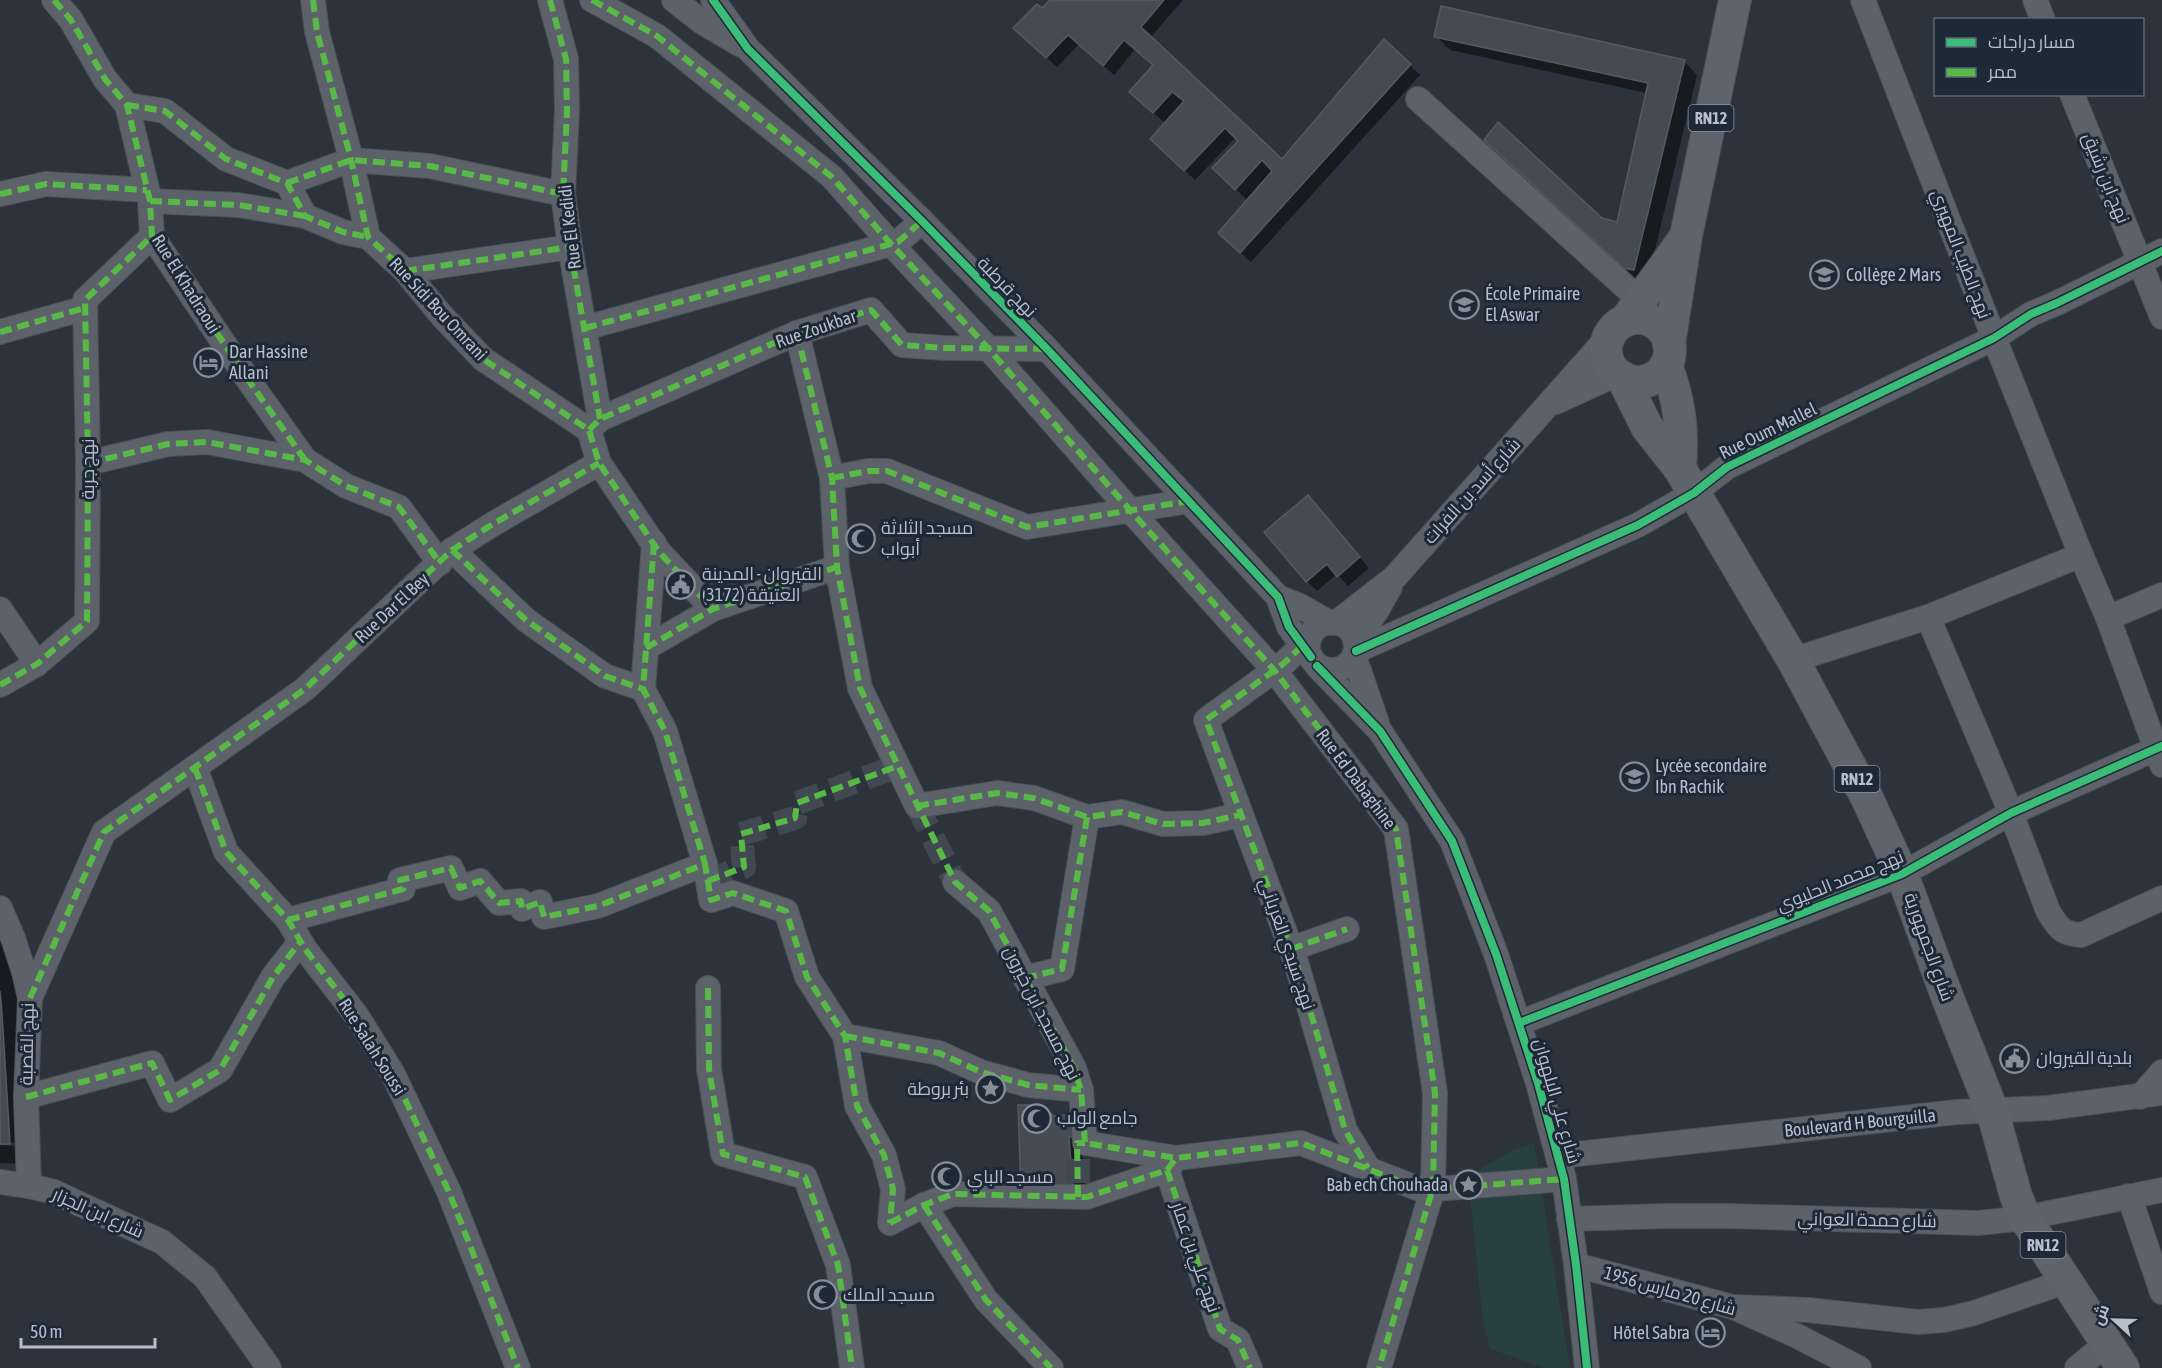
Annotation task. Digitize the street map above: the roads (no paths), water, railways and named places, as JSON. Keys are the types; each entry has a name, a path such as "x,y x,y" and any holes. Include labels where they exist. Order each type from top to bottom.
{"main road":[{"name":"RN12","path":"1686,236 1735,0"},
{"path":"1686,236 1668,354 1651,379 1641,382 1631,381 1620,376 1608,360 1606,351 1626,319 1686,236"},
{"path":"1626,319 1635,318 1653,322 1666,335 1680,411 1687,481"},
{"name":"شارع الجمهورية","path":"1620,376 1647,427 1687,481 1793,660 1867,798 1902,874 1992,1110 2016,1196 2025,1218 2115,1355"}],"street":[{"name":"Rue El Khadraoui","path":"54,0 71,20 105,79 127,105 148,196 152,236 305,460"},
{"path":"0,194 46,184 238,205 305,216 343,232 368,237 351,160 317,32 313,0"},
{"name":"Rue El Kedidi","path":"550,0 566,59 567,111 563,194 585,328 595,424"},
{"name":"Rue Ed Dabaghine","path":"592,0 657,36 832,177 988,348 1274,670 1396,829 1436,1093 1434,1188 1379,1368"},
{"name":"نهج قرطبة","path":"674,0 702,22 748,50"},
{"name":"نهج قرطبة","path":"713,0 748,50 922,221 1047,349 1278,597"},
{"name":"نهج الطيب المهيري","path":"1863,0 1994,338 2080,555 2108,618 2160,753"},
{"path":"2035,0 2042,18"},
{"name":"نهج ابن رشيق","path":"2073,96 2162,317"},
{"path":"1418,99 1626,319"},
{"path":"127,105 165,111 226,159 286,183 305,216"},
{"path":"286,183 351,160 430,166 563,194"},
{"path":"585,328 898,242 922,221"},
{"path":"0,332 85,308 85,300 152,236"},
{"name":"Rue Sidi Bou Omrani","path":"368,237 405,271 442,316 483,359 595,424"},
{"path":"405,271 570,247"},
{"name":"Rue Oum Mallel","path":"1355,649 1638,525 1687,481 1727,467 1994,338 2031,314 2162,251"},
{"name":"نهج جربة","path":"0,685 37,664 87,621 88,463 85,308"},
{"name":"Rue Zoukbar","path":"595,424 797,333 871,310 902,345 945,348 1047,349"},
{"name":"شارع أسد بن الفرات","path":"1395,577 1626,319"},
{"path":"797,333 832,478 837,567 860,687 917,806 997,793 1034,798 1088,817 1122,812 1163,824 1203,823 1240,815"},
{"path":"1548,406 1620,376"},
{"path":"595,424 599,463 654,543 713,609"},
{"path":"88,463 168,444 207,442 305,460 346,486 399,507 446,557 526,620 605,676 643,689"},
{"name":"Rue Dar El Bey","path":"30,998 104,832 305,689 446,557 494,524 599,463"},
{"path":"832,478 868,471 887,471 1028,527 1189,501"},
{"path":"654,543 643,689 665,730 705,864 711,900 733,893 786,912 807,978 845,1036 857,1106 884,1155 893,1189 890,1223 924,1205 953,1194 1087,1197 1171,1164"},
{"path":"1793,660 1928,617 2080,555"},
{"path":"646,648 713,609 837,567"},
{"path":"1395,577 1349,663 1334,670 1325,669 1310,656 1309,639 1314,631 1321,625 1333,623 1395,577"},
{"path":"2108,618 2162,595"},
{"path":"1278,597 1333,623 1345,626 1352,633 1380,731"},
{"path":"1278,597 1289,627 1310,656 1380,731"},
{"path":"0,609 37,664"},
{"path":"1928,617 2010,813 2048,911 2061,930 2081,935 2162,898"},
{"path":"1274,670 1310,656"},
{"name":"نهج سيدي الغرياني","path":"1274,670 1206,720 1291,949 1345,1130 1368,1168"},
{"name":"شارع علي البلهوان","path":"1380,731 1452,841 1496,954 1519,1023 1561,1168 1576,1265 1587,1368"},
{"name":"نهج محمد الحليوي","path":"1519,1023 1902,874 2010,813 2160,753"},
{"name":"Rue Salah Soussi","path":"195,768 226,852 288,920 300,942 357,1016 393,1074 449,1192 515,1359"},
{"path":"1026,978 1062,969 1088,817"},
{"path":"288,920 403,889 400,880 451,868 460,888 480,880 499,903 521,901 522,909 540,902 544,917 598,906 705,864"},
{"name":"نهج مسجد ابن خيرون","path":"956,882 989,911 1074,1068 1081,1090 1081,1151 1171,1164"},
{"name":"نهج القصبة","path":"0,908 13,938 30,998 26,1097 29,1186"},
{"path":"1291,949 1347,929"},
{"path":"26,1097 152,1063 170,1100 220,1070 273,977 300,942"},
{"path":"708,988 709,1069 723,1154 805,1177 838,1265 852,1368"},
{"path":"845,1036 939,1053 981,1072 1028,1085 1081,1090"},
{"path":"2151,1095 2162,1072"},
{"name":"Boulevard H Bourguilla","path":"1171,1164 1301,1143 1422,1190 1561,1168 1992,1110 2032,1110 2151,1095"},
{"name":"نهج علي بن عمار","path":"1171,1164 1220,1329 1238,1340 1250,1368"},
{"name":"شارع ابن الجزار","path":"0,1182 29,1186 64,1197 162,1242 186,1264 205,1277 269,1368"},
{"name":"شارع حمدة العواني","path":"1569,1219 1729,1216 1978,1223 2025,1218 2162,1190"},
{"path":"2129,1196 2162,1292"},
{"path":"924,1205 986,1300 1051,1368"},
{"name":"شارع ابن الجزار","path":"186,1264 196,1284 254,1368"},
{"name":"شارع 20 مارس 1956","path":"1576,1265 1733,1307 1795,1335 1859,1368"},
{"path":"1733,1307 1808,1310 1918,1322 1944,1320 1974,1313 2067,1281"},
{"path":"2077,1368 2115,1355"}],"tunnel":[{"path":"708,881 744,867 741,834 795,818 797,803 898,766"},
{"path":"917,806 955,882"},
{"path":"1078,1159 1078,1197"}],"place":[{"name":"Collège 2 Mars","path":"1825,275"},
{"name":"École Primaire El Aswar","path":"1464,304"},
{"name":"Dar Hassine Allani","path":"208,362"},
{"name":"مسجد الثلاثة أبواب","path":"860,538"},
{"name":"القيروان - المدينة العتيقة (3172)","path":"681,584"},
{"name":"Lycée secondaire Ibn Rachik","path":"1634,776"},
{"name":"بلدية القيروان","path":"2015,1058"},
{"name":"بئر بروطة","path":"990,1089"},
{"name":"جامع الولب","path":"1036,1118"},
{"name":"مسجد الباي","path":"946,1177"},
{"name":"Bab ech Chouhada","path":"1469,1185"},
{"name":"مسجد الملك","path":"822,1295"},
{"name":"Hôtel Sabra","path":"1711,1333"}]}
